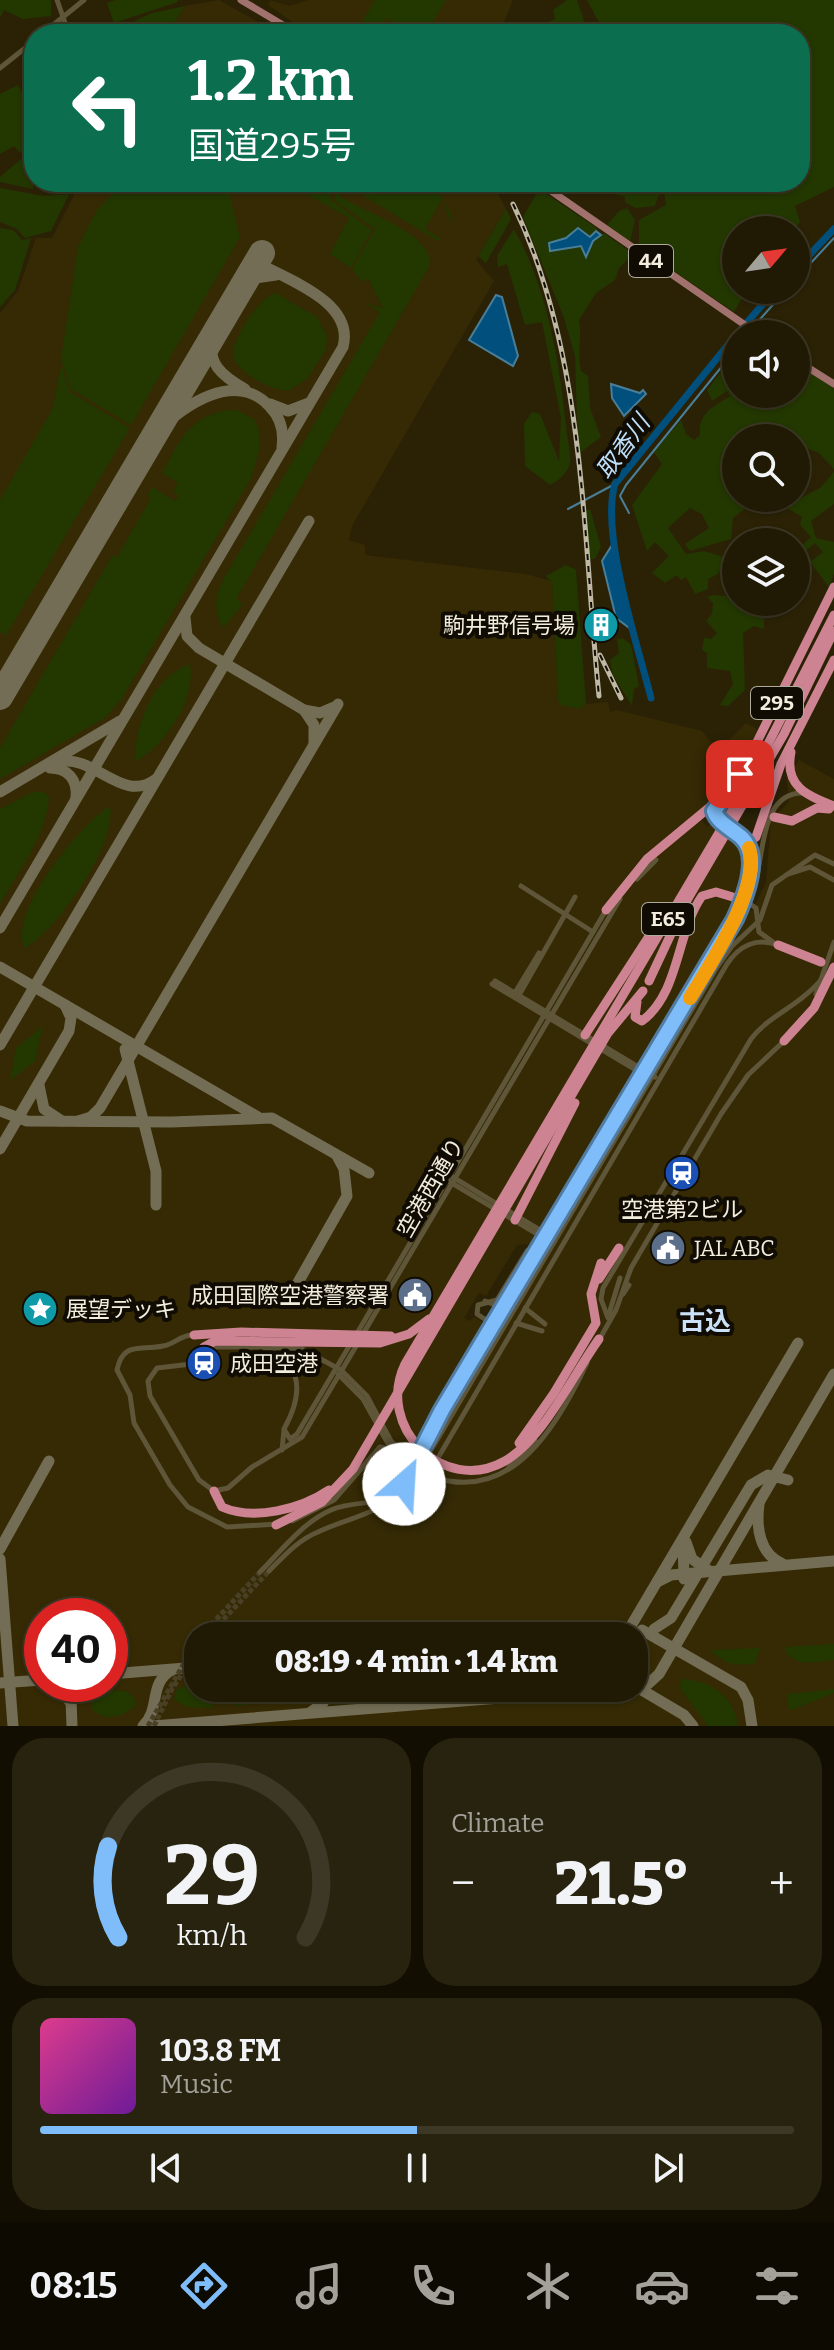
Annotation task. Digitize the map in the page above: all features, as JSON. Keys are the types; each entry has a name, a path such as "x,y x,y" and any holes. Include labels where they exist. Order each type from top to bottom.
{"highway":[{"name":"295","path":"738,835 717,818 715,809 740,774 814,633 834,587"},
{"name":"E65","path":"363,1452 735,805 834,615"},
{"name":"E65","path":"649,981 686,902 770,760 834,631"},
{"path":"770,777 820,659"},
{"name":"295","path":"743,900 762,821 781,764 833,660"},
{"path":"801,727 790,765 791,778 803,793 834,806"},
{"path":"790,765 802,787 834,806"},
{"name":"295","path":"606,910 647,859 706,811 740,774"},
{"path":"585,1035 735,805"},
{"path":"774,817 789,822 817,808 834,806"},
{"path":"738,835 754,839 762,821"},
{"path":"738,835 752,858 743,900"},
{"name":"E65","path":"603,1035 642,993 634,1014 642,1021 667,987 685,927 702,896 716,892 743,900"},
{"path":"778,945 821,962"},
{"path":"784,1041 814,1008 834,967"},
{"name":"E65","path":"507,1200 584,1077 592,1054"},
{"path":"516,1218 576,1101 584,1077"},
{"name":"E65","path":"446,1297 497,1217"},
{"path":"593,1287 619,1248"},
{"path":"483,1468 503,1458 518,1445 570,1369 596,1323 593,1287 601,1263"},
{"path":"446,1297 411,1355 397,1392 398,1413 408,1435 423,1452 447,1467 483,1468 507,1460 531,1439 598,1337"},
{"path":"204,1347 215,1341 324,1343 380,1340 407,1332 427,1320 446,1297"},
{"path":"194,1335 241,1332 380,1340"},
{"path":"570,1369 598,1337"},
{"path":"276,1525 327,1502 349,1476 363,1452"},
{"path":"214,1491 219,1504 237,1512 298,1506 336,1484 363,1452"}],"main road":[{"path":"241,0 281,24"},
{"name":"44","path":"553,192 738,320"},
{"path":"810,369 834,384"}],"street":[{"path":"57,0 65,24"},
{"path":"55,24 84,0"},
{"path":"0,68 24,49"},
{"path":"814,633 833,660"},
{"path":"269,1571 308,1537 356,1520 383,1506 404,1484 697,985 743,900 755,888 772,811 787,798 803,793"},
{"path":"260,1572 318,1517 341,1506 400,1496 421,1470 558,1244 725,956 755,925 768,891 783,876 817,855 834,864"},
{"name":"空港西通り","path":"339,1372 595,934 625,892 656,860"},
{"path":"783,876 810,867 834,880"},
{"path":"521,886 595,934"},
{"path":"515,996 575,897"},
{"path":"743,900 756,908 755,925 759,932 778,945"},
{"name":"空港西通り","path":"595,934 606,910"},
{"path":"654,1078 733,956 754,942 778,945"},
{"path":"327,1502 356,1478 377,1449 383,1447 428,1475 460,1481 495,1476 527,1457 565,1408 598,1337 616,1310 631,1268 721,1114 748,1075 784,1041 815,998 834,942"},
{"path":"608,1318 601,1299 603,1288 751,1039 760,1028 802,1002 828,971 834,956"},
{"path":"494,983 654,1078"},
{"path":"547,1015 654,1078"},
{"path":"422,1454 592,1163"},
{"path":"432,1167 558,1244"},
{"path":"373,1501 402,1499 428,1475 525,1308 558,1244"},
{"path":"485,1301 496,1308 506,1306 533,1260 533,1252 525,1253 497,1300 485,1301 478,1305 477,1314 496,1327"},
{"path":"608,1318 620,1278"},
{"path":"495,1476 514,1463 538,1437 570,1391 629,1285"},
{"path":"517,1309 525,1308 545,1324"},
{"path":"516,1323 542,1331"},
{"path":"276,1525 227,1527 195,1513 170,1485 134,1423 130,1395 117,1370 125,1352 132,1347 164,1346 183,1335 239,1340 265,1348 285,1361 297,1379 298,1401 284,1429 282,1450"},
{"path":"339,1372 302,1437 246,1471 228,1488 214,1491 194,1473 147,1386 149,1377 157,1368 200,1363 204,1347 297,1347 339,1372 367,1396 391,1441 421,1470"},
{"path":"284,1429 287,1438 295,1436 339,1372"},
{"path":"339,1372 363,1399 382,1437 397,1456"}],"shaded area":[{"path":"219,0 261,24 174,24 185,6"},
{"path":"270,0 290,6 308,0 513,0 503,24 296,24 268,5"},
{"path":"76,192 497,192 506,209 476,260 494,281 352,526 349,540 365,545 365,555 525,574 552,581 558,699 579,709 586,704 608,702 610,712 617,710 702,731 711,742 724,745 746,723 755,728 757,731 742,761 724,788 696,813 707,827 711,824 736,839 747,856 729,918 696,968 694,984 699,988 748,912 753,910 766,882 771,819 789,802 787,779 799,760 834,779 834,1726 0,1726 0,313 18,291 36,238 52,238","holes":["531,1244 546,1253 486,1355 470,1355 486,1324 474,1317 469,1321 464,1318 479,1293 486,1296 517,1245"]}],"green space":[{"path":"0,0 51,0 51,16 23,19 4,10 0,18"},
{"path":"116,0 178,2 114,23 107,3"},
{"path":"375,0 446,0 431,24 395,24 386,18 384,22 387,24 361,24"},
{"path":"567,0 577,0 584,21 590,24 544,24 555,19 553,10"},
{"path":"587,0 834,0 834,187 795,206 798,216 722,216 722,304 639,247 639,220 666,205 664,193 658,196 655,206 635,208 625,202 625,197 612,192 810,192 810,24 600,24"},
{"path":"185,6 174,24 128,24 152,13"},
{"path":"192,22 222,24 190,24"},
{"path":"18,85 24,96 24,149 20,153 14,146 0,154 0,94"},
{"path":"24,157 24,187 0,182 0,177"},
{"path":"0,188 43,196 69,194 51,231 25,238 17,229 0,222"},
{"path":"115,192 230,192 240,237 131,425 71,389 61,359 78,247 97,210"},
{"path":"304,192 333,192 332,201 372,230 351,268 330,254 349,218"},
{"path":"337,192 338,192 337,194 348,201 408,233 428,253 430,265 236,599 243,604 223,628 216,603 224,578 380,312 365,303 383,308 368,278 362,282 352,269 375,229 334,200"},
{"path":"357,192 439,192 453,218 451,222 442,199 425,229 440,238 438,241"},
{"path":"537,192 543,192 598,229 590,237 578,228 566,238 549,243 593,241 604,233 633,254 619,268 615,280 596,293 579,320 581,371 588,376 590,408 601,437 578,454 575,356 563,315 523,217"},
{"path":"627,208 635,220 630,242 606,226 619,211"},
{"path":"506,209 511,219 486,263 478,256"},
{"path":"0,228 13,230 22,240 31,238 15,290 0,307"},
{"path":"514,229 543,300 560,375 570,463 562,476 550,485 525,466 524,424 532,412 540,414 559,461 561,418 542,322 525,325 507,264 498,267 497,256"},
{"path":"275,293 317,317 327,336 326,349 308,378 289,391 256,380 240,368 233,354 248,319 262,302"},
{"path":"722,304 739,304 734,312"},
{"path":"61,365 70,392 130,428 6,635 0,632 0,500 53,408"},
{"path":"722,371 722,394 712,401 707,390"},
{"path":"810,373 834,388 834,469 819,453 810,450 810,424 722,424 722,512 740,512 733,518 732,528 722,528 722,542 690,551 685,544 709,528 702,514 690,508 668,528 686,554 704,551 722,557 722,568 708,579 708,589 695,594 686,577 681,580 677,575 665,583 652,573 669,556 655,542 647,551 632,505 662,464 654,452 681,420 686,434 694,440 700,435 701,421 722,401 722,408 810,408"},
{"path":"227,410 239,411 255,420 258,428 259,450 250,480 121,700 106,717 0,779 0,748 112,556 117,557 151,498 148,495 152,487 175,501 179,496 173,492 178,483 162,473 180,441 202,419"},
{"path":"834,472 834,504 811,521 816,538 834,542 834,574 829,587 810,562 823,552 815,543 810,547 810,528 803,528 800,525 802,517 794,512 810,512 810,493 820,488"},
{"path":"590,509 601,547 595,559 588,559 583,512"},
{"path":"566,565 576,570 586,704 579,709 561,705 558,700 552,582 546,576"},
{"path":"722,596 722,616 764,616 764,629 754,626 743,633 745,690 728,706 720,705 733,684 730,671 707,668 707,653 702,650 704,638 711,639 717,633 706,621 712,614 713,603 707,597"},
{"path":"623,638 631,645 639,686 634,689 632,706 613,675 610,660 619,653 617,639"},
{"path":"190,664 188,693 176,720 157,745 135,762 138,733 148,704 166,679"},
{"path":"33,792 43,792 49,797 43,825 0,904 0,809"},
{"path":"110,806 110,822 95,863 53,924 25,948 22,933 36,893 82,830"},
{"path":"43,1026 35,1061 10,1081 16,1048"},
{"path":"834,1644 834,1660 821,1662 800,1662 785,1650 785,1647"},
{"path":"760,1648 755,1663 742,1665 726,1661 710,1650"},
{"path":"681,1679 711,1686 719,1692 732,1706 738,1726 708,1726 680,1688"},
{"path":"184,1687 184,1702 212,1702 213,1708 187,1707 174,1700 176,1690"},
{"path":"834,1689 834,1693 789,1711 787,1694"},
{"path":"128,1692 135,1699 135,1706 113,1717 91,1708 91,1702 128,1702"},
{"path":"235,1702 271,1702 235,1706"}],"water":[{"path":"578,228 590,237 596,231 601,235 593,241 586,257 581,246 550,251 549,243 566,238"},
{"path":"496,295 502,297 518,356 513,366 469,340"},
{"path":"611,384 640,393 643,390 646,394 624,416 612,398"},
{"path":"612,545 632,630 616,618 602,561"}],"waterway":[{"name":"取香川","path":"810,254 834,229"},
{"path":"810,264 834,238"},
{"name":"取香川","path":"749,320 763,304"},
{"path":"759,320 774,304"},
{"name":"取香川","path":"651,698 616,560 612,531 615,484 722,352"},
{"path":"629,513 620,496 626,485 722,366"},
{"path":"568,509 615,484"}],"taxiway":[{"path":"0,928 343,347 344,331 339,317 329,305 301,285 256,262"},
{"path":"241,288 255,278 276,275"},
{"path":"214,334 214,361 223,374 245,389"},
{"path":"157,433 195,402 226,391 242,391 257,396 274,411 281,426 282,447"},
{"path":"270,404 288,411 309,403"},
{"path":"0,1045 309,521"},
{"path":"185,617 187,636 199,648 304,710 320,713 334,707"},
{"path":"78,1121 91,1117 100,1108 338,704"},
{"path":"304,710 314,725 314,743"},
{"path":"0,792 120,721"},
{"path":"58,762 71,761 84,765 131,786 144,785 156,779"},
{"path":"50,768 62,770 70,776 76,798"},
{"path":"0,967 258,1117"},
{"path":"0,1149 69,1031 71,1018 65,1005"},
{"path":"125,1049 156,1171 156,1205"},
{"path":"39,1085 44,1109 62,1121"},
{"path":"0,1111 27,1121 172,1122 272,1118 369,1173"},
{"path":"296,1286 347,1196 344,1169 337,1156"},
{"path":"633,1622 798,1343"},
{"path":"648,1684 659,1674 834,1374"},
{"path":"0,1549 49,1461"},
{"path":"654,1629 671,1618 751,1485 768,1475 788,1480"},
{"path":"759,1504 758,1522 764,1547 783,1564"},
{"path":"683,1540 684,1579"},
{"path":"686,1542 692,1559 708,1570"},
{"path":"0,1559 13,1726"},
{"path":"657,1582 671,1575 834,1561"},
{"path":"648,1633 741,1687 748,1700 752,1726"},
{"path":"128,1673 184,1668"},
{"path":"143,1726 152,1712 160,1682 172,1670"},
{"path":"0,1683 24,1681"},
{"path":"648,1694 684,1715 693,1726"},
{"path":"71,1702 72,1726"},
{"path":"311,1712 323,1702"},
{"path":"153,1726 450,1702"}],"runway":[{"path":"0,697 262,253"}],"tunnel":[{"path":"768,808 765,795 770,777"},
{"path":"221,1622 269,1571"},
{"path":"214,1622 260,1572"},
{"path":"148,1726 184,1663"},
{"path":"154,1726 184,1671"}],"railway":[{"path":"513,204 537,262 555,322 568,383 584,508 599,696"},
{"path":"600,655 621,698"}],"slow traffic":[{"path":"690,998 742,904 751,863 749,848"}],"place":[{"name":"駒井野信号場","path":"601,625"},
{"name":"空港第2ビル","path":"682,1173"},
{"name":"JAL ABC","path":"668,1248"},
{"name":"成田国際空港警察署","path":"415,1295"},
{"name":"展望デッキ","path":"40,1309"},
{"name":"成田空港","path":"204,1363"}],"district":[{"name":"古込","path":"705,1321"}],"route":[{"path":"404,1484 442,1410 735,919 743,900 751,853 747,843 717,818 714,811 740,774"}]}
